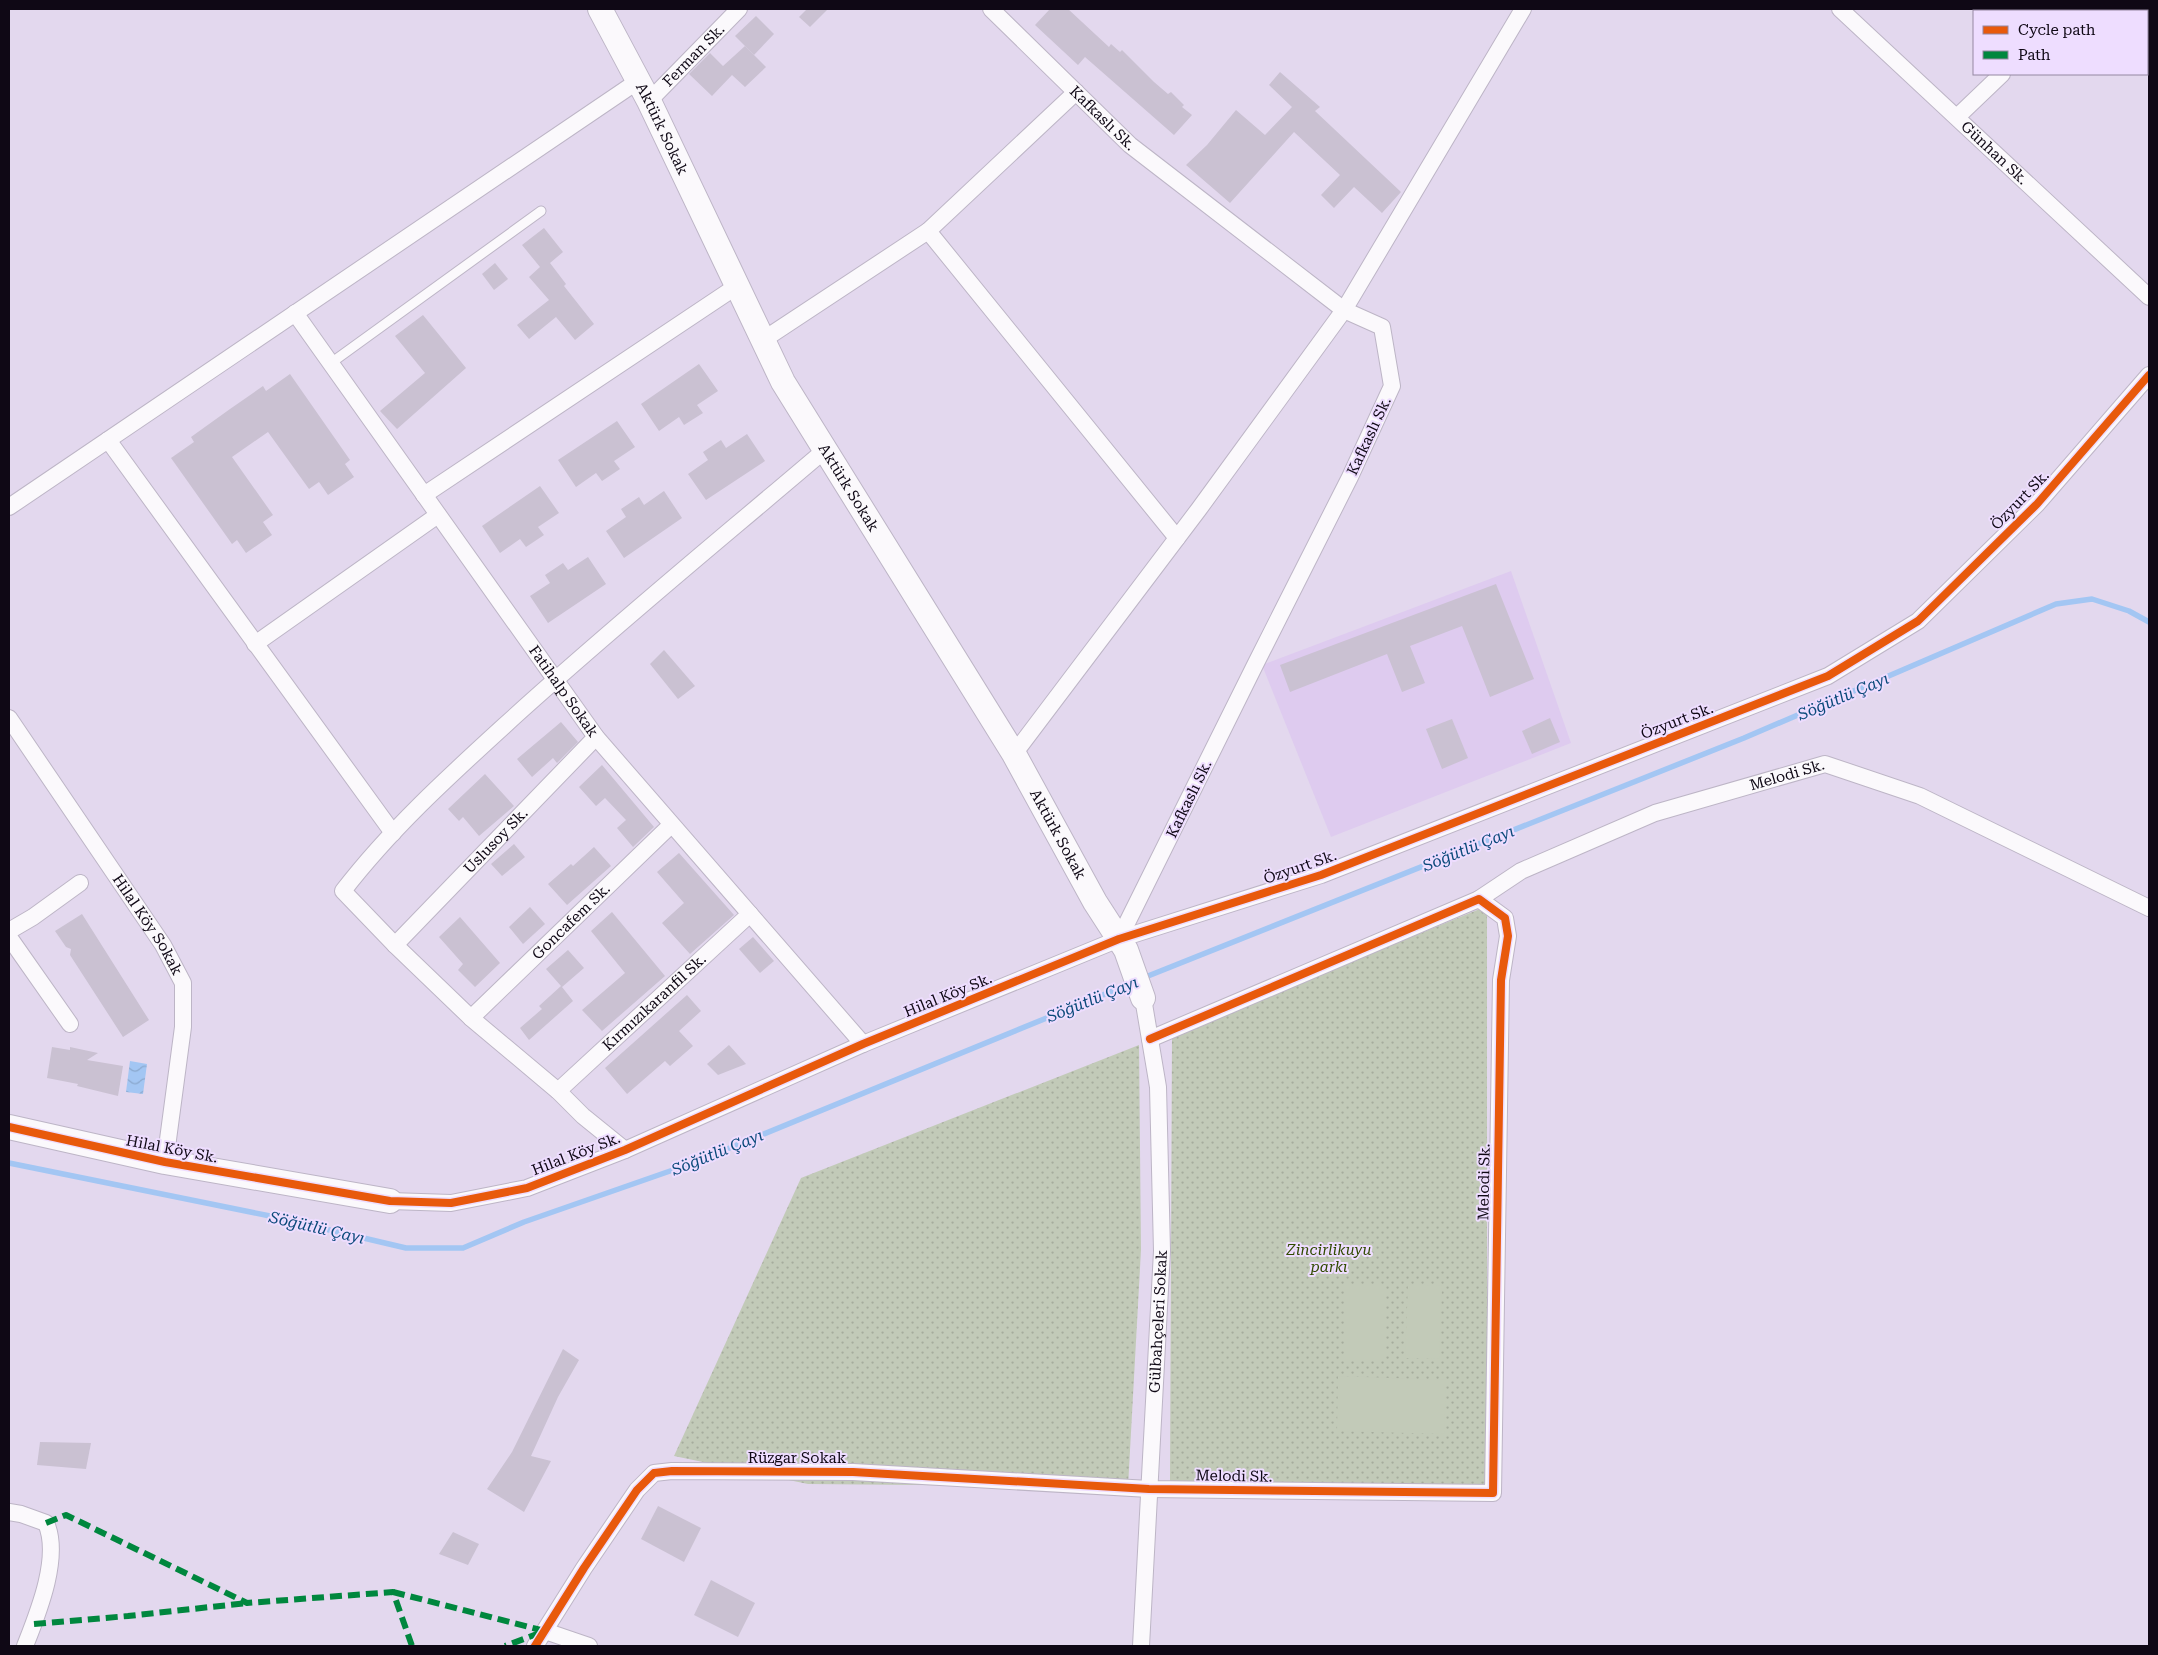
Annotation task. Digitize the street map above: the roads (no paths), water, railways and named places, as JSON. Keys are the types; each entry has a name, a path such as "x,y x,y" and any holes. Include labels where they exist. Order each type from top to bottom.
{"street":[{"name":"Aktürk Sokak","path":"600,9 644,91 783,382 1014,754 1095,902 1122,945 1143,998"},
{"name":"Ferman Sk.","path":"9,507 295,313 644,91 739,9"},
{"name":"Kafkaslı Sk.","path":"991,9 1130,145 1344,310 1382,327 1386,339 1392,386 1350,477 1255,665 1122,945"},
{"path":"1014,754 1177,538 1344,310 1523,9"},
{"name":"Günhan Sk.","path":"1840,9 2149,297"},
{"path":"1957,118 2001,75"},
{"path":"763,340 928,230 1076,92"},
{"path":"928,230 1177,538"},
{"path":"424,495 737,286"},
{"name":"Fatihalp Sokak","path":"295,313 596,737 863,1044"},
{"name":"Özyurt Sk.","path":"1122,945 1321,875 1828,676 1918,620 2037,504 2149,376"},
{"path":"108,440 393,833"},
{"path":"625,1150 583,1116 558,1091 471,1018 395,945 343,891 359,869 428,796 555,679 825,450"},
{"path":"255,644 438,514"},
{"name":"Hilal Köy Sokak","path":"9,718 163,945 182,983 183,1028 165,1162"},
{"name":"Uslusoy Sk.","path":"395,945 596,737"},
{"name":"Melodi Sk.","path":"1150,1039 1478,899 1521,871 1654,813 1825,764 1920,796 2149,908"},
{"name":"Goncafem Sk.","path":"471,1018 671,825"},
{"path":"9,931 33,917 80,883"},
{"name":"Melodi Sk.","path":"1149,1489 1493,1493 1501,980 1508,936 1505,918 1478,899"},
{"name":"Kırmızıkaranfil Sk.","path":"558,1091 750,914"},
{"path":"9,937 70,1024"},
{"name":"Hilal Köy Sk.","path":"9,1127 165,1162 390,1201 451,1204 527,1188 625,1150 863,1044 1122,945"},
{"name":"Gülbahçeleri Sokak","path":"1141,1646 1162,1252 1158,1087 1143,998"},
{"name":"Rüzgar Sokak","path":"535,1646 632,1498 654,1473 672,1471 853,1472 1149,1489"},
{"path":"9,1512 21,1514 46,1523 51,1536 46,1593 25,1646"},
{"path":"545,1631 589,1646"}],"lane":[{"path":"331,363 541,211"}],"water":[{"path":"130,1061 147,1064 143,1094 126,1092"}],"waterway":[{"name":"Söğütlü Çayı","path":"1143,978 1744,738 2056,604 2092,599 2129,611 2149,622"},
{"name":"Söğütlü Çayı","path":"9,1163 270,1216 406,1248 463,1248 524,1222 693,1163 1132,983"}],"park label":[{"name":"Zincirlikuyu parkı","path":"1329,1258"}]}
